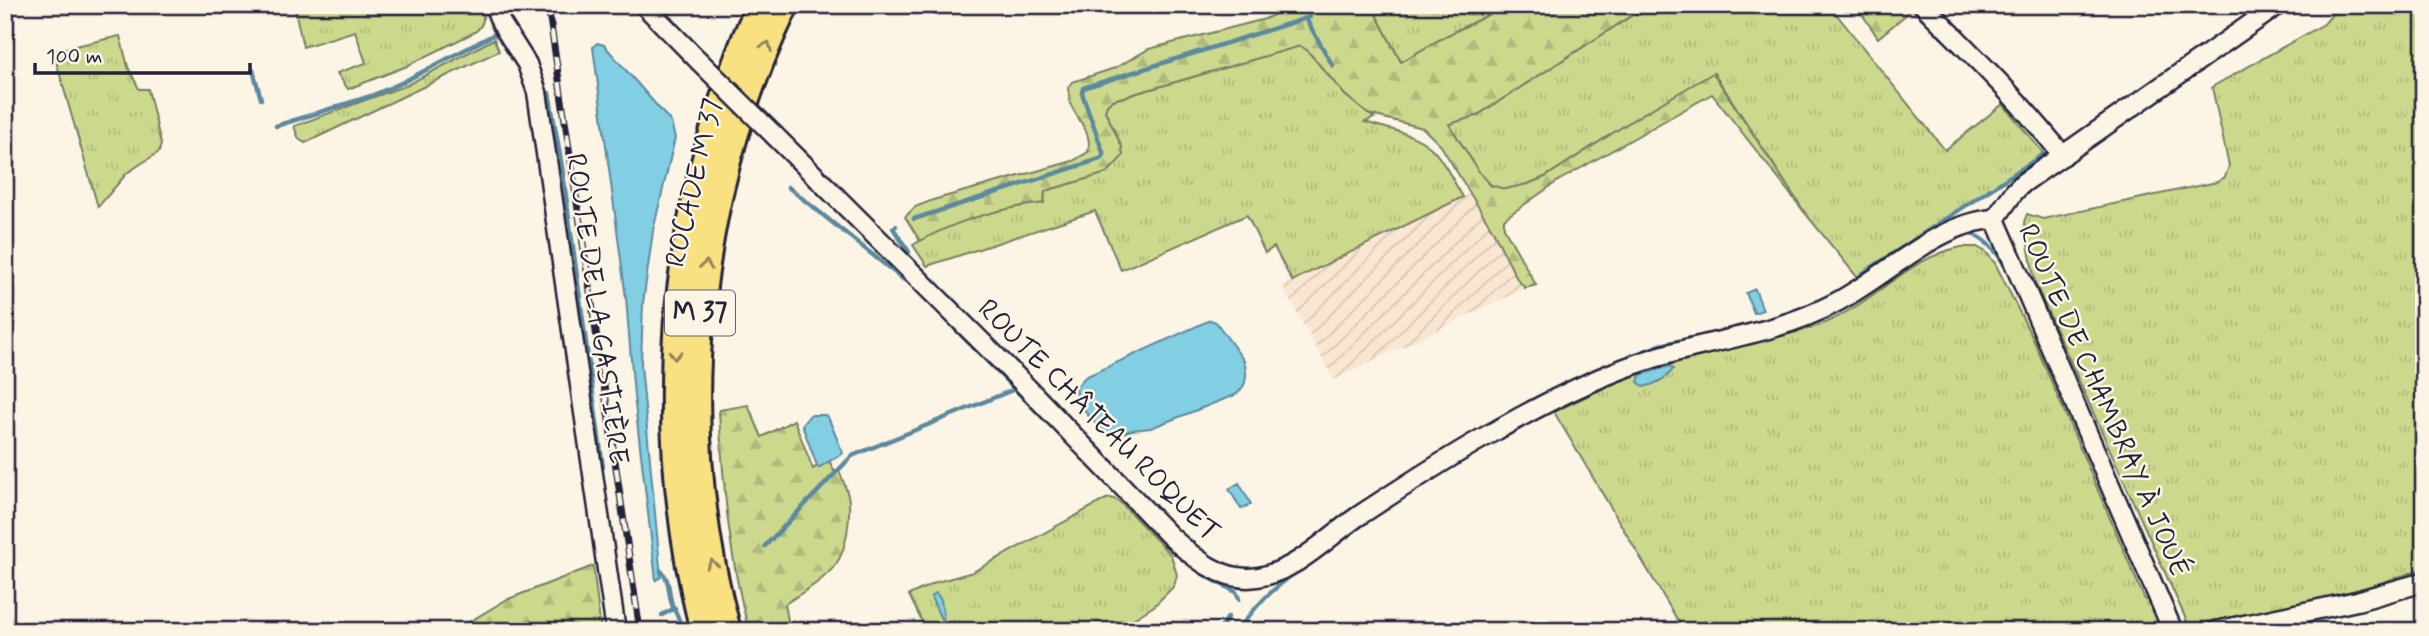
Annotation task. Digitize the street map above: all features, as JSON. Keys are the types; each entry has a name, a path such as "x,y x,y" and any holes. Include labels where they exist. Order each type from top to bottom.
{"highway":[{"name":"ROCADE M 37","path":"704,631 691,573 679,490 674,405 678,310 690,223 710,139 727,85 760,5"},
{"name":"ROCADE M 37","path":"727,631 713,568 701,488 696,405 700,312 712,227 732,145 758,66 786,5"}],"street":[{"name":"ROUTE DE LA GASTIÈRE","path":"494,5 501,23 527,64 537,92 616,631"},
{"name":"ROUTE CHÂTEAU ROQUET","path":"644,5 1015,375 1170,536 1198,560 1227,575 1270,575 1292,564 1353,520 1475,442 1549,401 1649,360 1808,316 1853,293 1944,233 1971,222 1995,219"},
{"path":"1923,5 2045,133 2063,156"},
{"path":"1995,219 2023,183 2278,5"},
{"name":"ROUTE DE CHAMBRAY À JOUÉ","path":"1995,219 2164,604 2173,631"},
{"path":"2216,631 2346,604 2424,582"}],"shaded area":[{"path":"1471,193 1517,279 1525,288 1334,380 1282,286"}],"green space":[{"path":"294,5 482,5 483,17 481,26 475,32 407,66 348,89 337,73 366,63 355,31 303,47"},
{"path":"1293,5 1371,5 1401,62 1508,5 1648,5 1476,116 1449,124 1479,172 1490,185 1505,189 1545,177 1636,118 1713,73 1805,213 1712,94 1558,181 1504,219 1504,228 1536,285 1525,288 1517,279 1492,229 1441,146 1423,128 1368,114 1345,95 1307,50 1300,46 1113,100 1105,111 1122,147 1123,156 1107,173 1045,191 1044,203 980,216 920,241 905,217 915,207 933,200 1073,161 1088,152 1087,133 1070,103 1068,88 1072,82 1115,68 1149,49 1265,19"},
{"path":"1371,5 1508,5 1401,62"},
{"path":"1648,5 1833,5 1833,10 1945,150 2003,104 2044,154 1857,277 1805,213 1714,73 1636,118 1545,177 1505,190 1491,185 1479,172 1449,124 1476,116"},
{"path":"1856,5 1909,5 1913,9 1878,38"},
{"path":"2340,5 2424,5 2424,568 2337,595 2189,626 2035,283 2024,222 2027,214 2043,219 2217,182 2225,177 2229,166 2212,87 2324,24"},
{"path":"120,36 128,67 139,89 148,89 161,144 159,152 127,173 98,207 53,51"},
{"path":"494,39 499,51 305,143 299,139 294,126 407,85"},
{"path":"1300,46 1307,50 1345,95 1374,118 1365,122 1409,135 1432,149 1463,197 1292,281 1274,247 1265,253 1247,215 1121,270 1095,211 927,266 913,245 943,229 976,217 1044,203 1045,191 1107,173 1122,147 1105,111 1113,100"},
{"path":"1961,247 1977,247 1986,252 1995,263 2034,341 2145,600 2152,597 2165,631 1684,631 1554,412 1652,369 1817,326 1854,308 1923,261"},
{"path":"748,405 762,437 794,420 813,469 828,458 835,473 839,470 848,497 847,534 840,558 825,576 785,604 790,631 749,631 736,576 725,493 719,410"},
{"path":"1111,498 1119,501 1171,555 1177,575 1174,586 1154,606 1114,631 931,631 924,626 909,595 937,582 973,572"},
{"path":"593,566 601,631 454,631 506,600"}],"water":[{"path":"597,43 604,45 671,122 675,138 653,231 643,303 641,365 661,577 656,580 634,396 626,298 593,47"},
{"path":"1755,289 1763,310 1754,313 1746,293"},
{"path":"1210,320 1216,322 1244,361 1246,380 1235,395 1151,428 1114,436 1102,431 1077,400 1076,387 1085,377"},
{"path":"1670,366 1673,369 1670,373 1656,383 1644,387 1638,382 1640,375"},
{"path":"810,415 828,417 843,453 818,468 802,425"},
{"path":"1239,483 1251,504 1241,509 1229,489"},
{"path":"936,593 941,600 945,628 931,597"}],"waterway":[{"path":"1318,13 1331,5"},
{"path":"914,219 1100,159 1104,155 1082,93 1083,88 1310,17"},
{"path":"1306,19 1333,66"},
{"path":"276,126 371,96 493,35 498,35 502,40"},
{"path":"253,70 261,99"},
{"path":"549,93 562,167 603,467"},
{"path":"1862,274 2044,154"},
{"path":"788,187 904,280"},
{"path":"896,226 893,228 909,252"},
{"path":"1973,234 1994,251 2009,274"},
{"path":"919,266 938,286"},
{"path":"1827,318 1841,309"},
{"path":"955,329 1063,438"},
{"path":"1593,371 1660,345 1696,337"},
{"path":"765,546 852,456 1015,389"},
{"path":"1174,551 1203,574 1236,592 1239,599"},
{"path":"2417,572 2424,569"},
{"path":"1238,631 1251,613 1281,583 1299,570"},
{"path":"661,571 667,579 672,604 683,631"},
{"path":"662,615 675,608"},
{"path":"1219,631 1228,617"}],"railway":[{"path":"548,5 640,631"}]}
